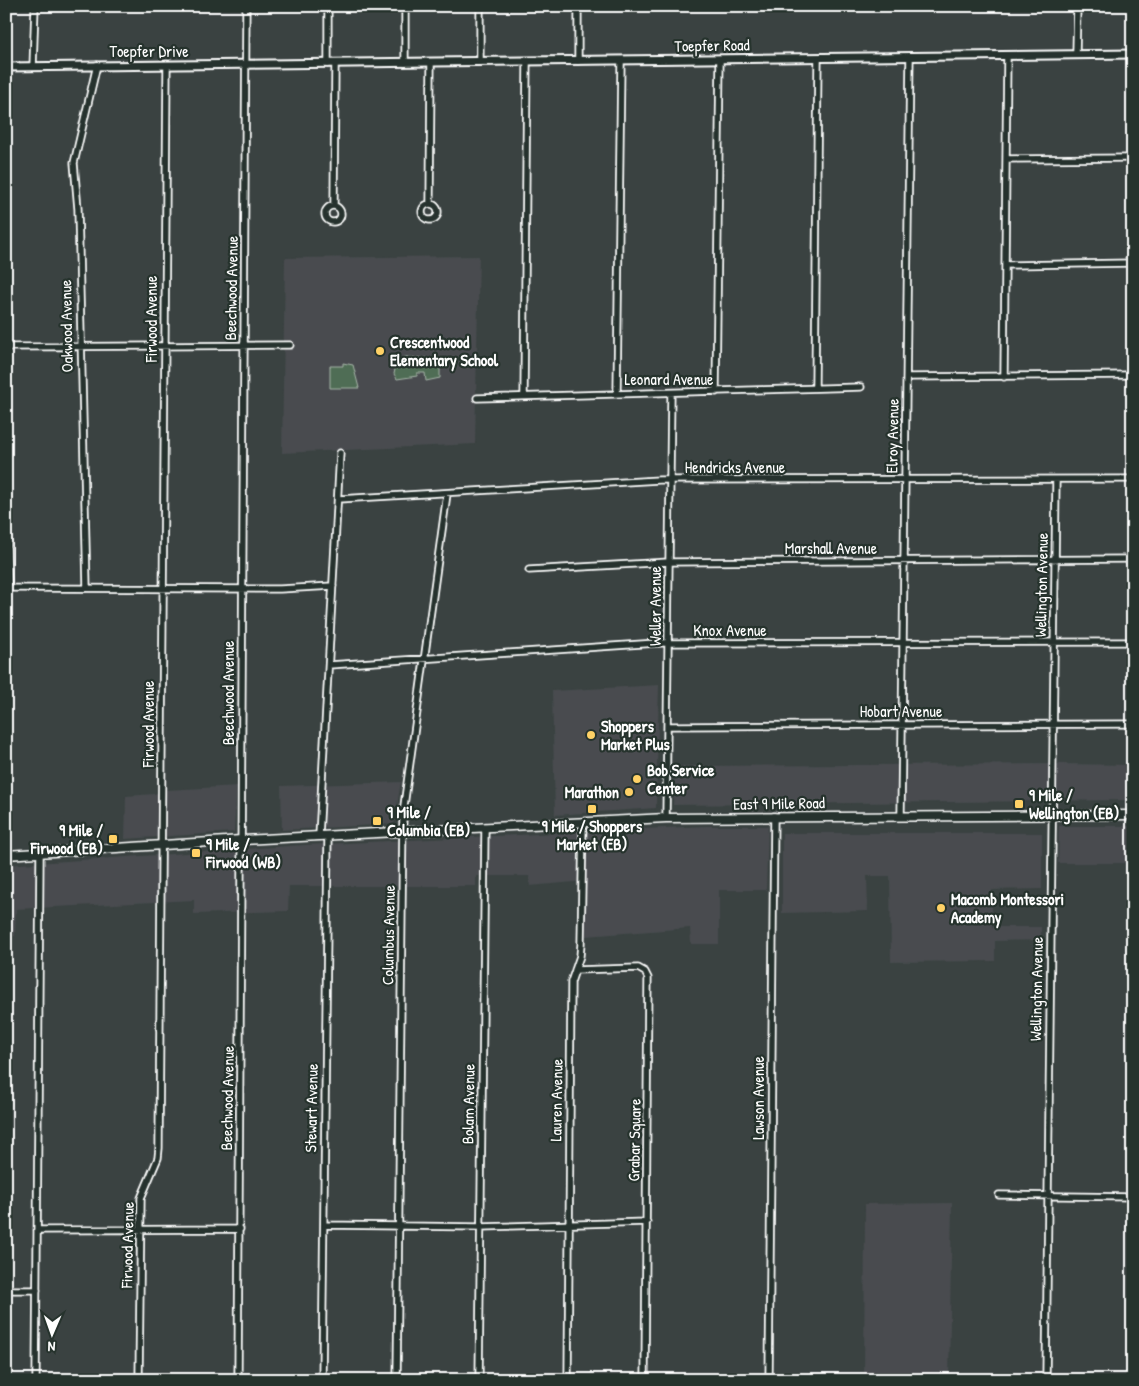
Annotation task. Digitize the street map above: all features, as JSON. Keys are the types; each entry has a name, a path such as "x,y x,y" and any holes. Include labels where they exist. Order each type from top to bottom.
{"main road":[{"name":"East 9 Mile Road","path":"6,855 242,840 666,818 1133,815"}],"street":[{"path":"33,67 35,6"},
{"name":"Beechwood Avenue","path":"238,1380 246,6"},
{"path":"328,6 334,204"},
{"path":"405,6 405,63"},
{"path":"480,6 480,62"},
{"path":"578,6 578,61"},
{"path":"1076,6 1076,54"},
{"name":"Toepfer Road","path":"291,64 1133,54"},
{"path":"1004,377 1007,55"},
{"name":"Elroy Avenue","path":"901,815 910,56"},
{"path":"815,387 818,58"},
{"path":"716,392 720,59"},
{"path":"617,393 621,60"},
{"path":"524,396 527,61"},
{"path":"430,204 431,62"},
{"name":"Toepfer Drive","path":"6,67 291,64"},
{"name":"Oakwood Avenue","path":"87,588 78,209 74,163 97,65"},
{"name":"Firwood Avenue","path":"139,1380 142,1192 156,1163 159,1148 167,65"},
{"path":"1006,159 1133,158"},
{"path":"1005,265 1133,263"},
{"path":"6,347 290,345"},
{"path":"907,377 1133,376"},
{"name":"Leonard Avenue","path":"477,398 716,392 765,388 861,387"},
{"name":"Weller Avenue","path":"666,818 669,726 671,393"},
{"path":"319,836 340,453"},
{"name":"Hendricks Avenue","path":"338,498 448,494 670,481 1133,479"},
{"name":"Wellington Avenue","path":"1046,1380 1056,480"},
{"name":"Columbus Avenue","path":"397,1380 402,813 448,494"},
{"path":"6,535 7,588 280,589 333,586"},
{"name":"Marshall Avenue","path":"529,570 669,562 904,562 1133,559"},
{"name":"Knox Avenue","path":"329,665 669,644 1133,642"},
{"name":"Hobart Avenue","path":"669,726 1133,724"},
{"name":"Lawson Avenue","path":"769,1380 774,816"},
{"name":"Lauren Avenue","path":"568,1380 571,982 580,956 581,944 583,822"},
{"name":"Bolam Avenue","path":"479,1380 485,828"},
{"name":"Stewart Avenue","path":"322,1380 328,836"},
{"path":"36,1380 40,853"},
{"name":"Grabar Square","path":"575,970 635,968 647,974 649,986 646,1380"},
{"path":"999,1195 1133,1197"},
{"path":"324,1226 568,1226 647,1222"},
{"path":"38,1230 240,1229"},
{"path":"6,1290 37,1290"}],"shaded area":[{"name":"Crescentwood Elementary School","path":"479,256 475,444 282,453 285,258"},
{"path":"659,685 656,808 555,815 552,691"},
{"path":"1133,765 1133,800 673,805 675,766"},
{"path":"401,782 394,824 282,830 281,786"},
{"path":"237,786 234,832 125,839 126,796 154,794 167,790"},
{"path":"706,826 768,826 766,890 719,890 719,944 691,944 690,928 586,936 586,881 530,886 529,876 476,876 476,886 289,886 288,911 194,914 194,900 16,909 15,936 6,937 6,865 305,845"},
{"path":"1059,826 1133,826 1133,863 1058,863"},
{"name":"Macomb Montessori Academy","path":"782,833 1042,833 1042,889 992,890 992,927 1041,927 1041,940 995,941 995,961 891,962 890,876 867,876 868,911 782,913"},
{"path":"952,1203 949,1380 864,1380 865,1204"}],"green space":[{"path":"402,358 440,359 440,378 426,381 425,373 417,373 417,376 397,379 394,374 396,365 400,364"},
{"path":"343,363 353,365 359,388 330,388 330,366 343,366"}],"place":[{"name":"Crescentwood Elementary School","path":"380,351"},
{"name":"Shoppers Market Plus","path":"591,735"},
{"name":"Bob Service Center","path":"637,779"},
{"name":"Marathon","path":"629,792"},
{"name":"9 Mile / Wellington (EB)","path":"1019,804"},
{"name":"9 Mile / Shoppers Market (EB)","path":"592,809"},
{"name":"9 Mile / Columbia (EB)","path":"377,821"},
{"name":"9 Mile / Firwood (EB)","path":"113,839"},
{"name":"9 Mile / Firwood (WB)","path":"196,853"},
{"name":"Macomb Montessori Academy","path":"941,908"}]}
